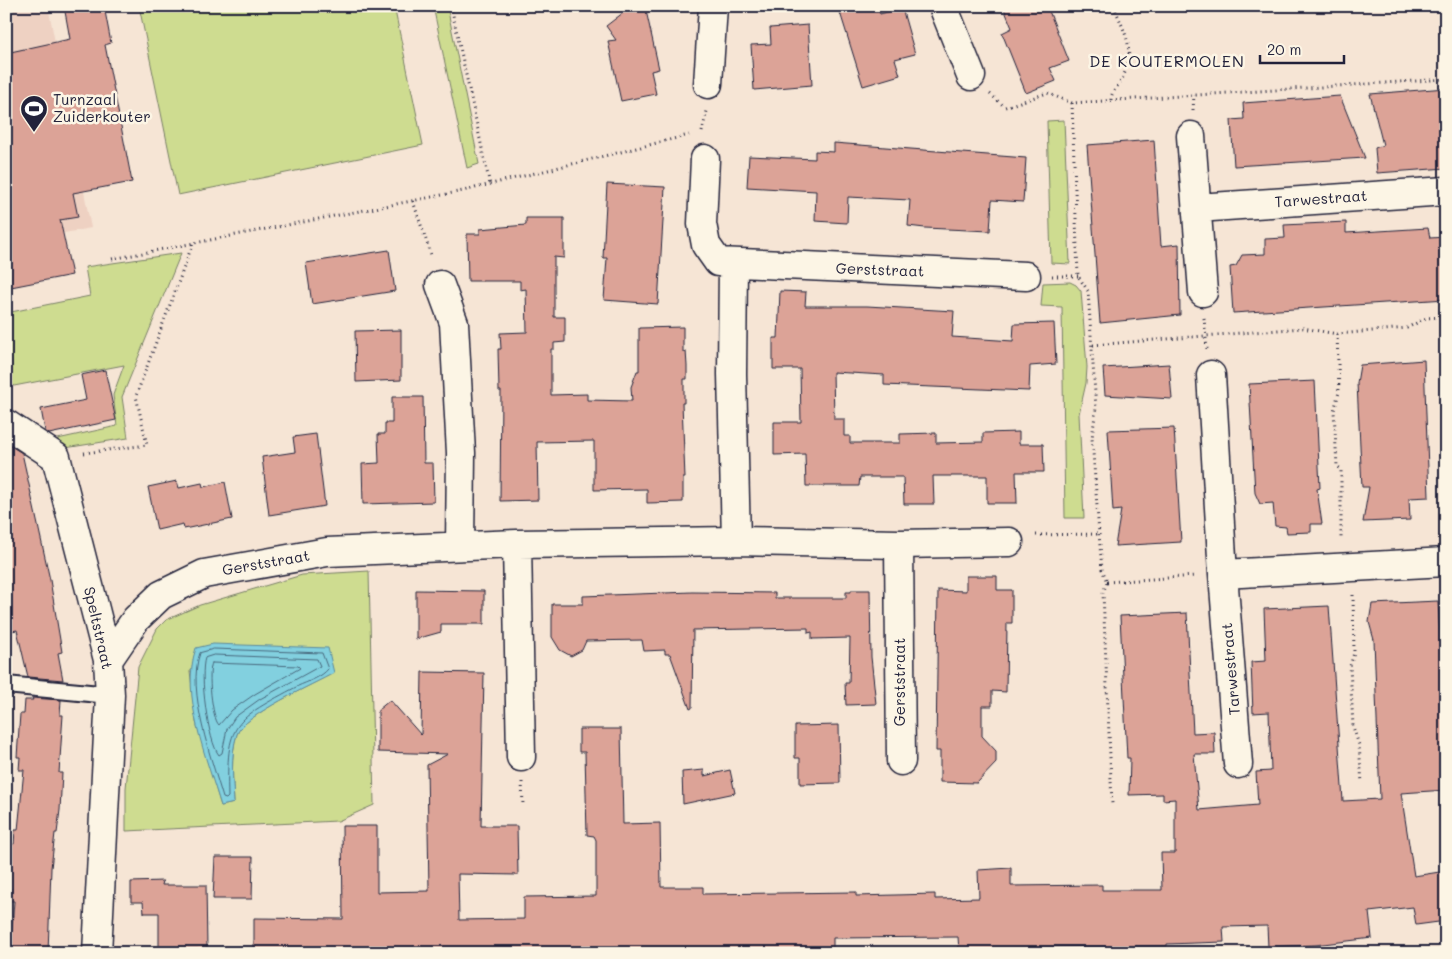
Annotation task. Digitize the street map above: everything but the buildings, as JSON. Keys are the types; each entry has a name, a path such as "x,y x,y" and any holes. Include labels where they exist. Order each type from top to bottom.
{"street":[{"path":"708,84 713,6"},
{"path":"943,6 971,76"},
{"path":"1191,136 1203,292"},
{"name":"Gerststraat","path":"702,142 702,224 706,245 718,262 1026,276"},
{"name":"Tarwestraat","path":"1197,208 1446,191"},
{"path":"733,263 732,374 736,541"},
{"path":"440,285 454,323 461,453 460,546"},
{"name":"Tarwestraat","path":"1211,375 1223,574 1238,764"},
{"path":"6,424 56,457"},
{"name":"Speltstraat","path":"56,457 108,660 110,695 97,953"},
{"name":"Gerststraat","path":"108,660 136,619 160,595 204,574 327,552 516,544 736,541 899,544 1009,542"},
{"path":"516,544 521,757"},
{"name":"Gerststraat","path":"899,544 900,761"},
{"path":"1223,574 1446,562"}],"lane":[{"path":"6,686 110,695"}],"path":[{"path":"451,6 490,185"},
{"path":"1111,100 1111,96 1123,78 1130,50 1128,38 1114,6"},
{"path":"971,76 1005,107 1047,93 1072,103 1446,80"},
{"path":"1072,103 1078,276 1088,291 1096,408 1092,438 1102,569 1107,582 1103,593 1112,804"},
{"path":"112,259 490,185 691,134"},
{"path":"413,201 440,285"},
{"path":"56,457 147,445 136,396 193,243"},
{"path":"1203,292 1211,375"},
{"path":"1092,346 1303,328 1337,334 1407,328 1426,318 1446,317"},
{"path":"1009,542 1025,535 1099,534"},
{"path":"1107,582 1223,574"}],"shaded area":[{"name":"Turnzaal Zuiderkouter","path":"6,6 48,6 91,228 6,244"}],"green space":[{"path":"139,6 394,6 423,145 178,195"},
{"path":"433,6 447,6 479,164 467,168"},
{"path":"1064,120 1070,264 1051,263 1047,121"},
{"path":"181,253 122,397 128,438 65,448 53,440 117,426 113,395 124,365 14,386 6,381 6,313 90,296 85,267"},
{"path":"1070,282 1081,291 1087,367 1086,383 1079,414 1084,518 1065,518 1062,307 1041,306 1043,283"},
{"path":"369,571 374,805 338,821 126,831 126,788 138,667 157,629 166,620 200,605 302,575","holes":["190,671 333,673 280,700 242,726 237,734 233,751 234,803 221,806 196,722"]}],"water":[{"path":"213,644 328,648 334,673 265,709 242,726 237,734 233,751 234,803 221,806 197,727 191,686 192,666 196,648"}],"place":[{"name":"Turnzaal Zuiderkouter","path":"34,133"}],"district":[{"name":"DE KOUTERMOLEN","path":"1167,61"}]}
